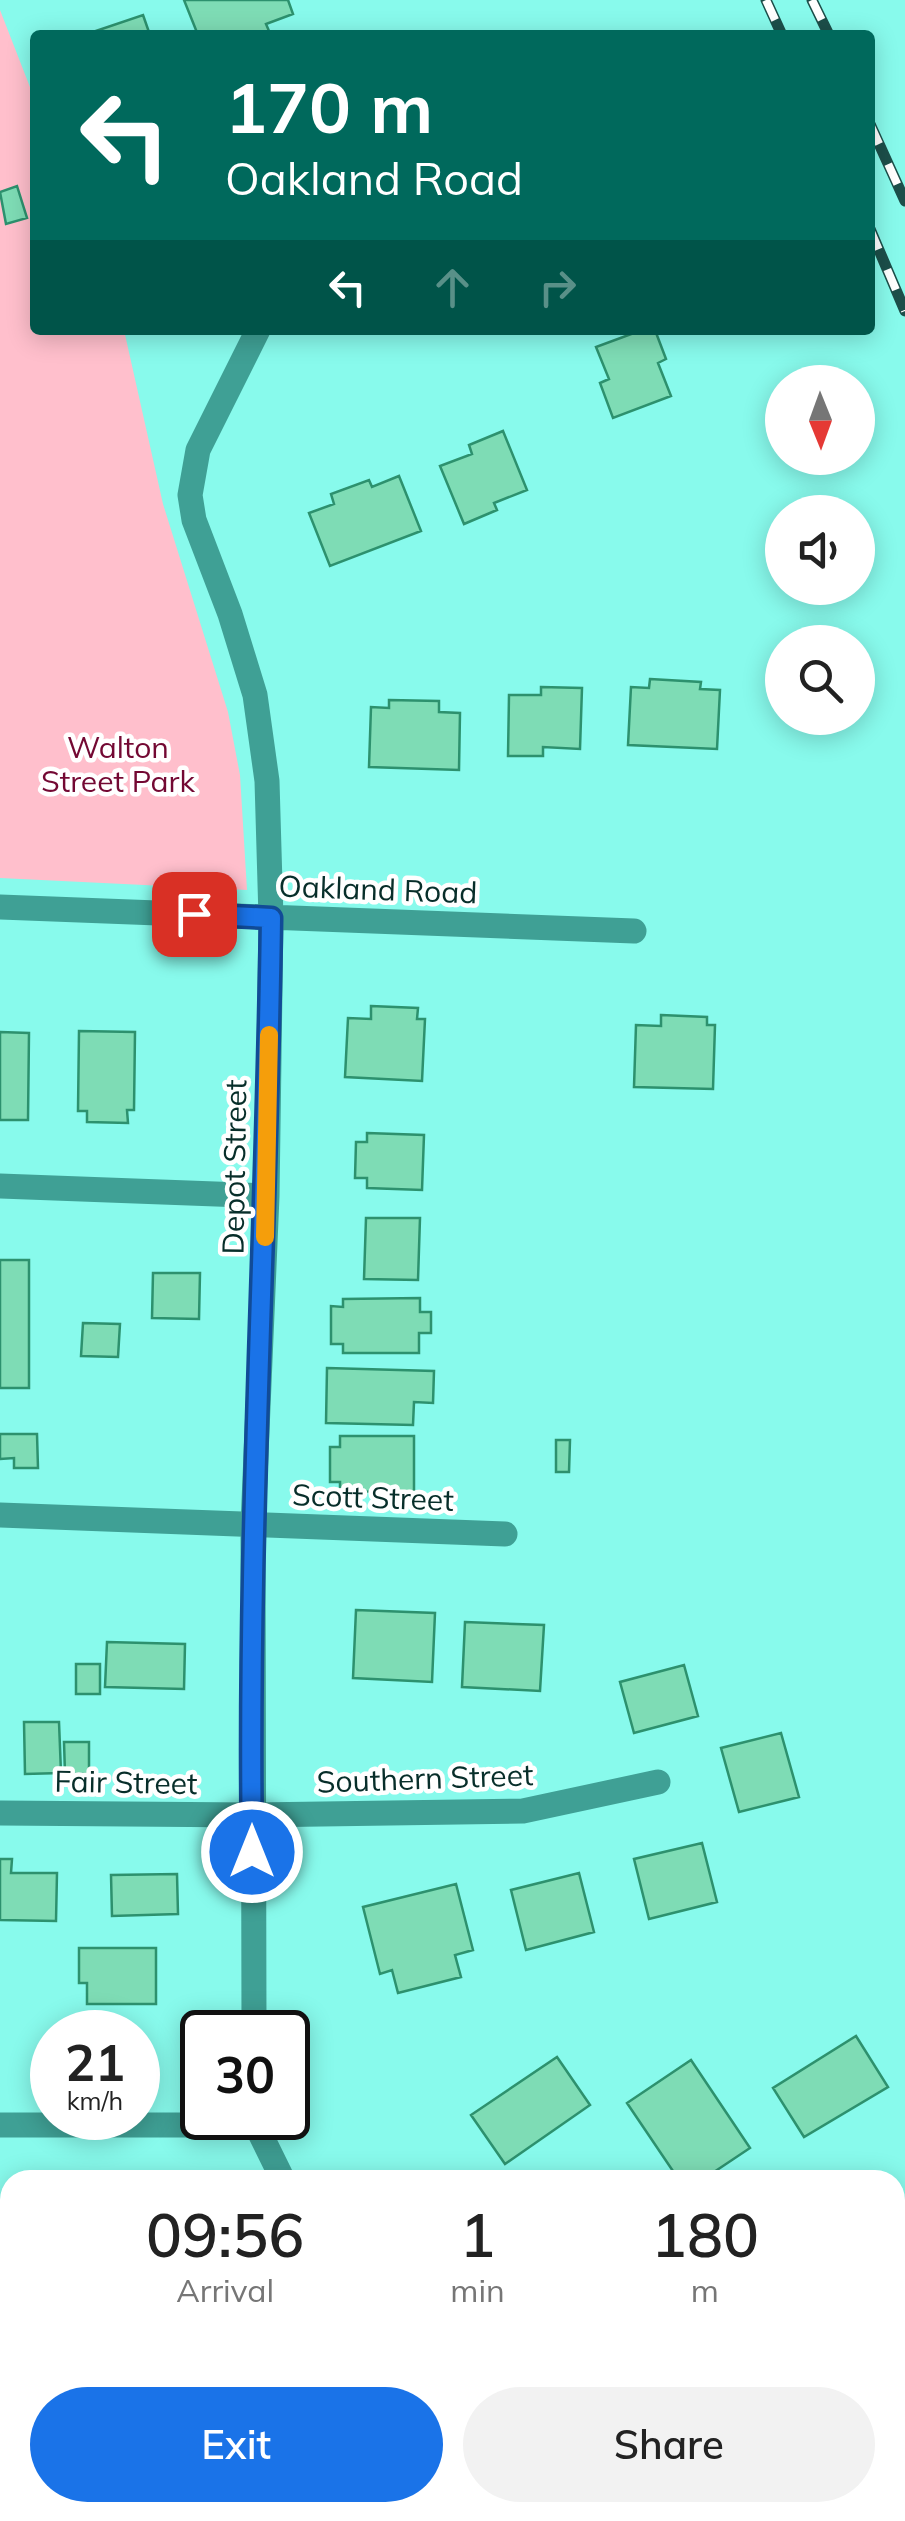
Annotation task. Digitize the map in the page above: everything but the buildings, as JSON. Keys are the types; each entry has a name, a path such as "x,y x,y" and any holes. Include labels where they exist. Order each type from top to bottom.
{"street":[{"name":"Depot Street","path":"254,2010 253,1525 267,1196 271,918 268,781 255,695 230,614 194,520 190,495 198,450 256,335"},
{"name":"Oakland Road","path":"0,906 634,931"},
{"path":"0,1186 267,1196"},
{"name":"Scott Street","path":"0,1515 504,1534"},
{"name":"Southern Street","path":"251,1815 523,1811 658,1782"},
{"name":"Fair Street","path":"0,1813 251,1815"},
{"path":"0,2125 180,2122"},
{"path":"264,2140 278,2170"}],"green space":[{"name":"Walton Street Park","path":"0,10 30,87 30,335 125,335 163,504 228,712 240,775 247,890 0,878"}],"railway":[{"path":"766,0 780,30"},
{"path":"812,0 827,30"},
{"path":"875,135 905,201"},
{"path":"875,241 905,311"}],"slow traffic":[{"path":"265,1237 269,1035"}],"route":[{"path":"194,914 271,918 267,1196 253,1525 252,1852"}]}
